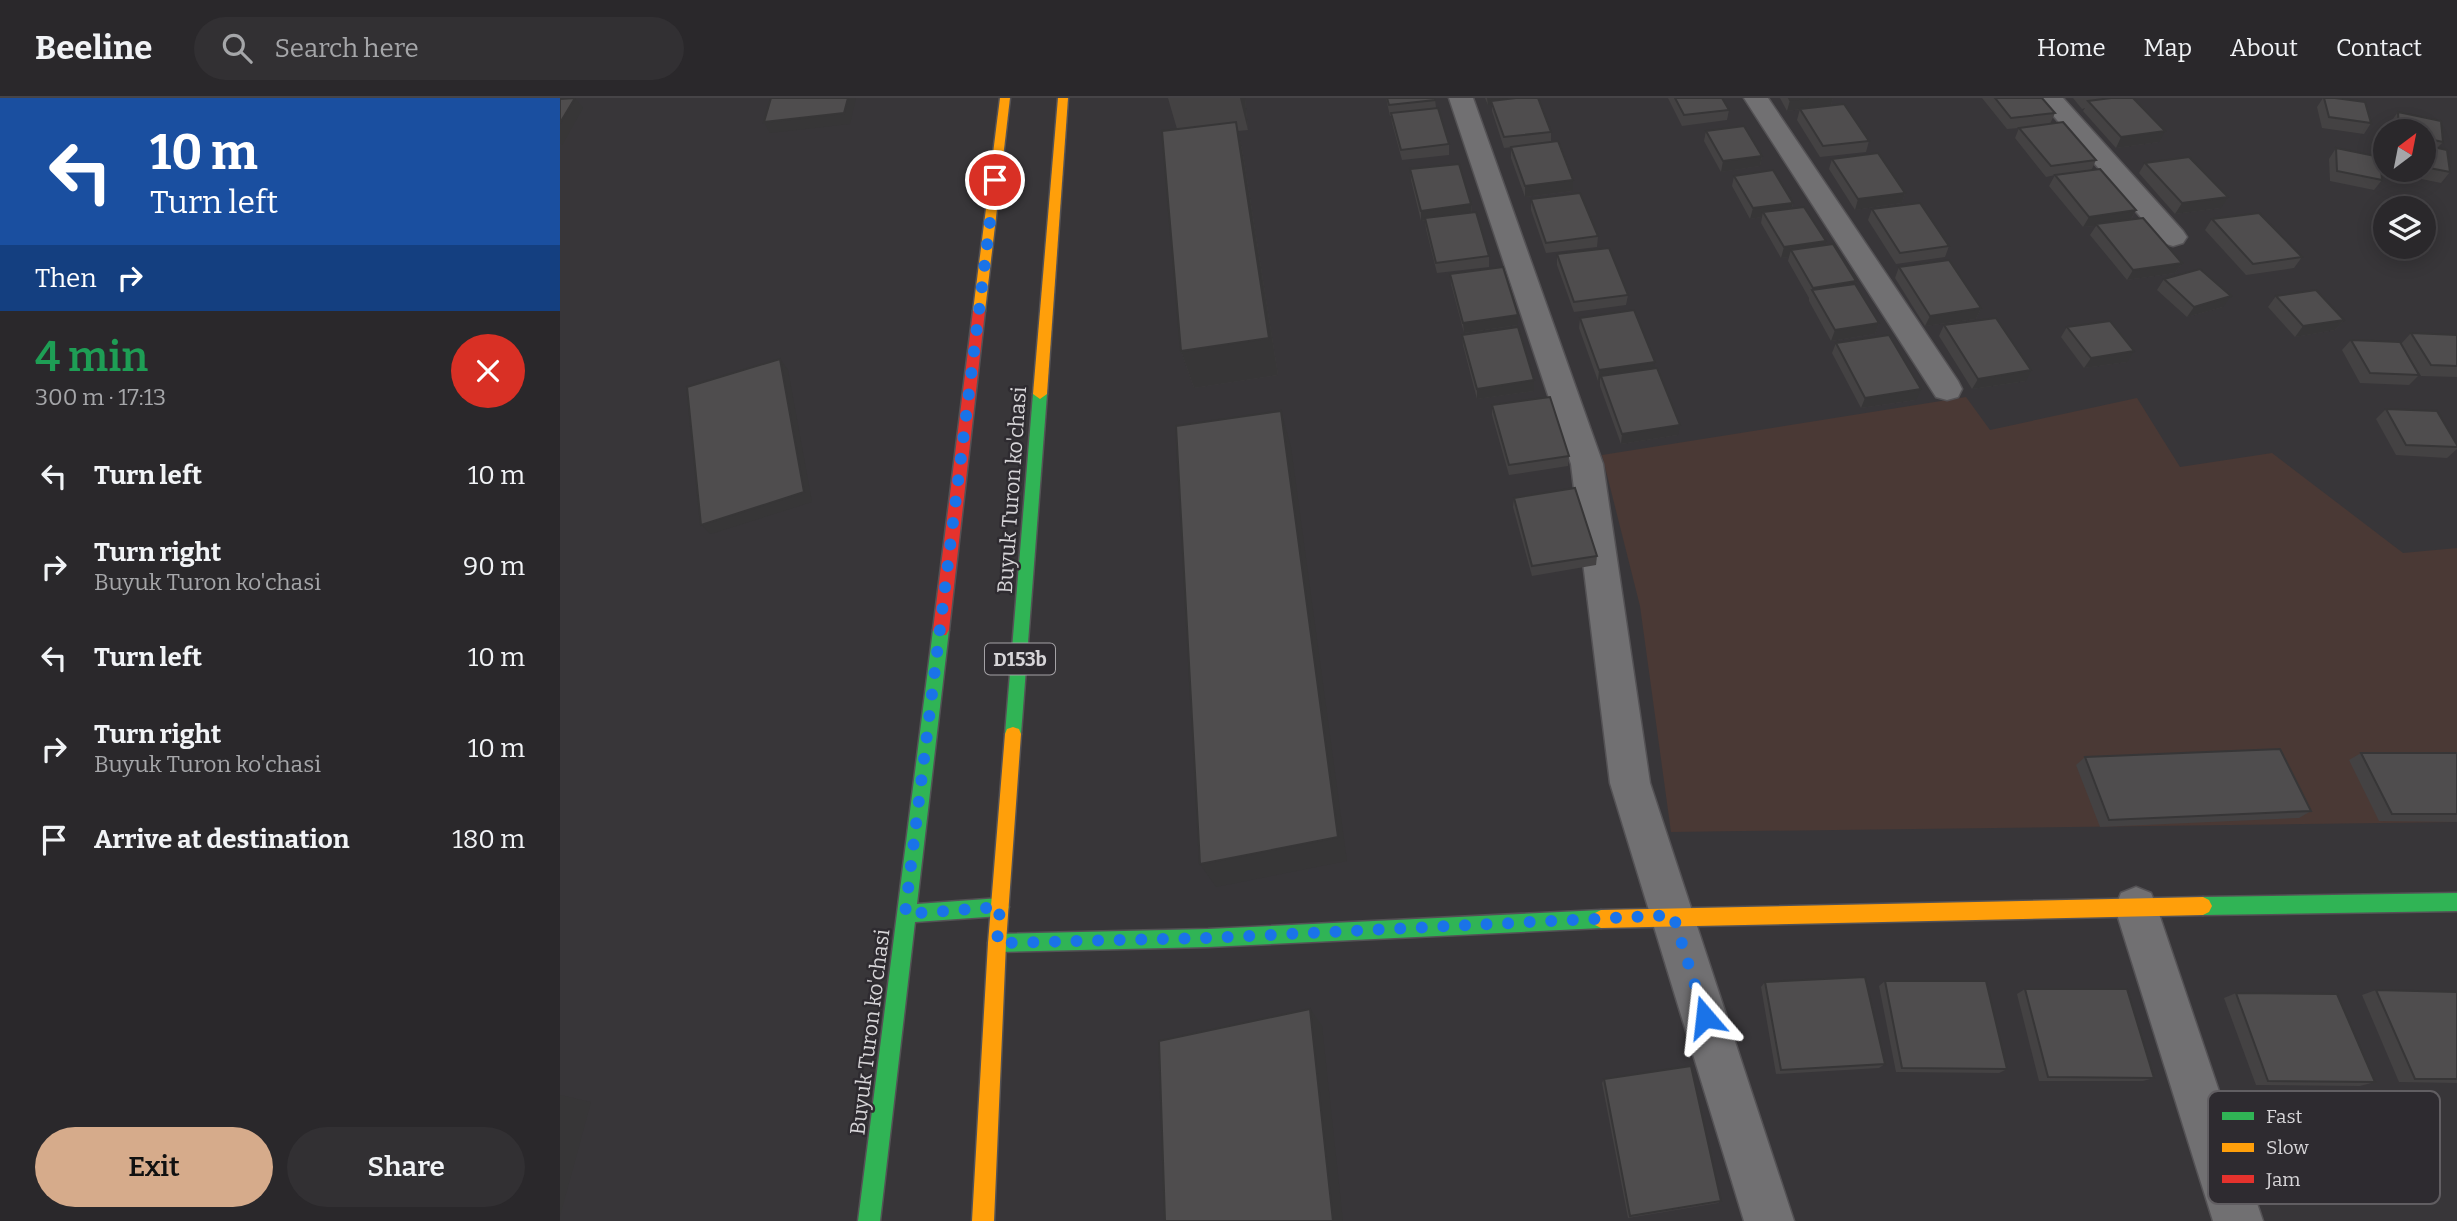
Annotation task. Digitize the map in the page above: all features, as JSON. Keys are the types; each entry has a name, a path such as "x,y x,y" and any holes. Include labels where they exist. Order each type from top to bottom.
{"main road":[{"name":"Buyuk Turon ko'chasi","path":"869,1221 1006,98"},
{"name":"Buyuk Turon ko'chasi","path":"983,1221 997,943 1063,98"},
{"path":"997,943 1208,938 1673,915 2457,902"},
{"path":"905,914 1000,907"}],"street":[{"path":"1461,98 1587,464 1630,783 1769,1221"},
{"path":"1756,98 1947,389"},
{"path":"2050,98 2173,237"},
{"path":"2136,908 2208,1129"},
{"path":"2232,1204 2238,1221"}],"shaded area":[{"path":"1966,397 1990,430 2137,398 2180,467 2272,453 2403,553 2457,548 2457,822 1671,832 1640,606 1602,455"}],"building":[{"path":"575,98 560,123 560,99"},
{"path":"771,98 848,98 844,113 764,122"},
{"path":"1387,98 1435,98 1435,100 1389,105"},
{"path":"1538,98 1551,132 1504,137 1491,101"},
{"path":"1675,98 1722,98 1729,110 1684,115"},
{"path":"1995,98 2042,98 2055,113 2011,118"},
{"path":"2133,98 2165,131 2121,137 2088,101"},
{"path":"2324,98 2365,102 2371,123 2329,117"},
{"path":"1844,104 1869,141 1823,146 1800,109"},
{"path":"1438,108 1449,144 1401,150 1391,113"},
{"path":"2398,112 2431,119 2398,119"},
{"path":"2436,120 2441,121 2443,142 2436,141"},
{"path":"1236,122 1269,338 1181,351 1162,131"},
{"path":"2063,122 2096,160 2051,166 2019,128"},
{"path":"1744,126 1762,156 1723,161 1706,131"},
{"path":"1558,141 1573,180 1525,186 1511,147"},
{"path":"2336,148 2373,156 2373,178 2337,171"},
{"path":"2436,148 2447,150 2450,172 2436,169"},
{"path":"1878,153 1905,193 1858,199 1832,159"},
{"path":"2189,157 2228,197 2182,203 2145,163"},
{"path":"1459,164 1471,204 1421,211 1410,169"},
{"path":"2100,169 2136,210 2089,217 2055,175"},
{"path":"1773,170 1793,203 1753,208 1734,176"},
{"path":"1580,193 1598,236 1546,243 1531,199"},
{"path":"1920,203 1949,246 1900,253 1872,209"},
{"path":"1804,207 1826,241 1784,247 1763,212"},
{"path":"1476,212 1489,256 1436,263 1425,218"},
{"path":"2259,213 2302,257 2253,264 2212,219"},
{"path":"2143,218 2182,263 2133,270 2096,224"},
{"path":"1833,244 1856,281 1813,288 1791,250"},
{"path":"1609,248 1628,295 1574,302 1557,254"},
{"path":"1949,260 1981,308 1930,316 1899,267"},
{"path":"1503,267 1518,315 1463,323 1450,274"},
{"path":"2200,269 2231,296 2194,307 2164,279"},
{"path":"1855,284 1879,323 1835,330 1812,290"},
{"path":"2316,290 2344,320 2303,326 2276,296"},
{"path":"1634,310 1655,362 1599,370 1580,318"},
{"path":"1996,318 2031,370 1978,379 1944,325"},
{"path":"2110,321 2134,351 2091,358 2067,327"},
{"path":"1518,327 1534,380 1477,389 1462,335"},
{"path":"2411,333 2457,335 2457,366 2431,365"},
{"path":"1889,335 1921,389 1865,398 1836,343"},
{"path":"2351,340 2400,342 2419,375 2370,373"},
{"path":"780,359 804,492 701,525 687,387"},
{"path":"1657,368 1680,425 1622,434 1601,376"},
{"path":"1550,397 1569,456 1509,465 1492,405"},
{"path":"2386,409 2437,411 2457,447 2406,445"},
{"path":"1281,411 1338,837 1200,864 1176,426"},
{"path":"1575,488 1597,556 1532,566 1514,498"},
{"path":"2280,749 2311,811 2109,820 2085,757"},
{"path":"2361,753 2457,753 2457,814 2392,814"},
{"path":"1865,977 1885,1064 1781,1070 1765,982"},
{"path":"1885,981 1986,981 2007,1069 1902,1068"},
{"path":"2025,989 2127,989 2154,1078 2048,1077"},
{"path":"2376,990 2457,992 2457,1079 2415,1079"},
{"path":"2236,993 2337,994 2375,1082 2268,1081"},
{"path":"1310,1009 1333,1221 1165,1221 1159,1041"},
{"path":"1691,1066 1721,1201 1630,1216 1604,1079"}],"traffic: fast":[{"path":"1013,734 1040,394"},
{"path":"869,1221 941,630"},
{"path":"2203,906 2457,902"},
{"path":"905,914 1000,907"},
{"path":"997,943 1208,938 1601,919"}],"traffic: slow":[{"path":"979,311 1005,98"},
{"path":"1040,394 1063,98"},
{"path":"983,1221 997,943 1013,734"},
{"path":"1601,919 2203,906"}],"traffic: jam":[{"path":"941,630 979,311"}],"route":[{"path":"995,180 905,914 1000,907 997,943 1208,938 1673,915 1705,1017"}]}
